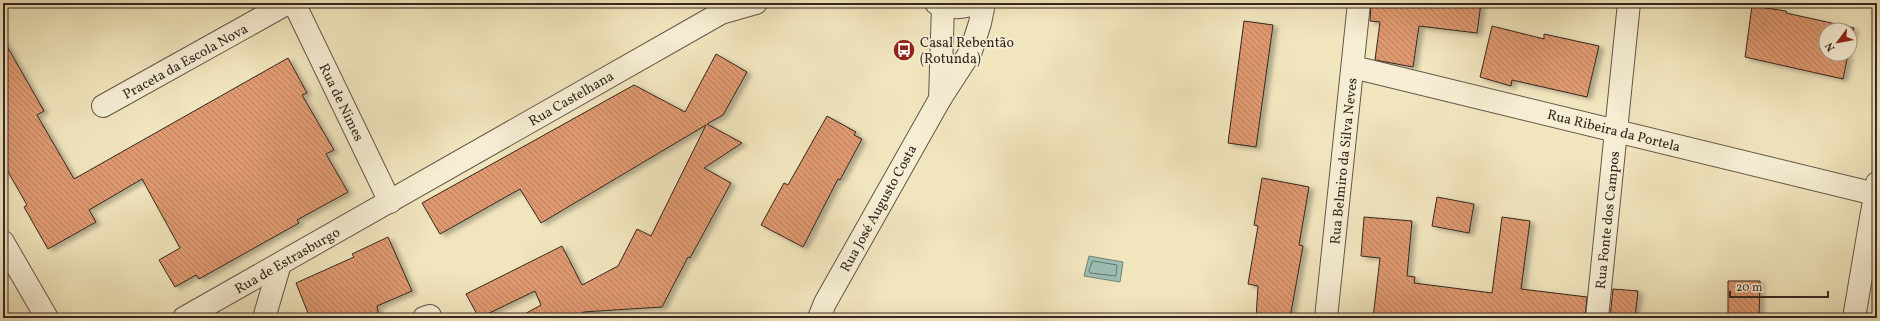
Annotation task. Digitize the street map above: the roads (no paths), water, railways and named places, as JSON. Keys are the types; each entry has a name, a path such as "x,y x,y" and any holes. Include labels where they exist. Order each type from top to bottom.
{"street":[{"name":"Praceta da Escola Nova","path":"103,106 288,3"},
{"name":"Rua de Nimes","path":"294,3 390,202"},
{"name":"Rua Castelhana","path":"390,202 721,13 756,3"},
{"name":"Rua José Augusto Costa","path":"940,99 940,5 958,7 975,3"},
{"name":"Rua José Augusto Costa","path":"819,318 824,303 940,99 971,52 980,24 984,3"},
{"name":"Rua Belmiro da Silva Neves","path":"1326,318 1360,3"},
{"name":"Rua Fonte dos Campos","path":"1596,318 1629,3"},
{"name":"Rua Ribeira da Portela","path":"1353,67 1616,131 1876,188"},
{"path":"1854,318 1876,188"},
{"name":"Rua de Estrasburgo","path":"184,318 390,202"},
{"path":"3,242 47,318"},
{"path":"264,318 280,264"}],"water":[{"path":"1089,256 1123,262 1120,282 1084,276"}],"place":[{"name":"Casal Rebentão (Rotunda)","path":"904,50"}]}
